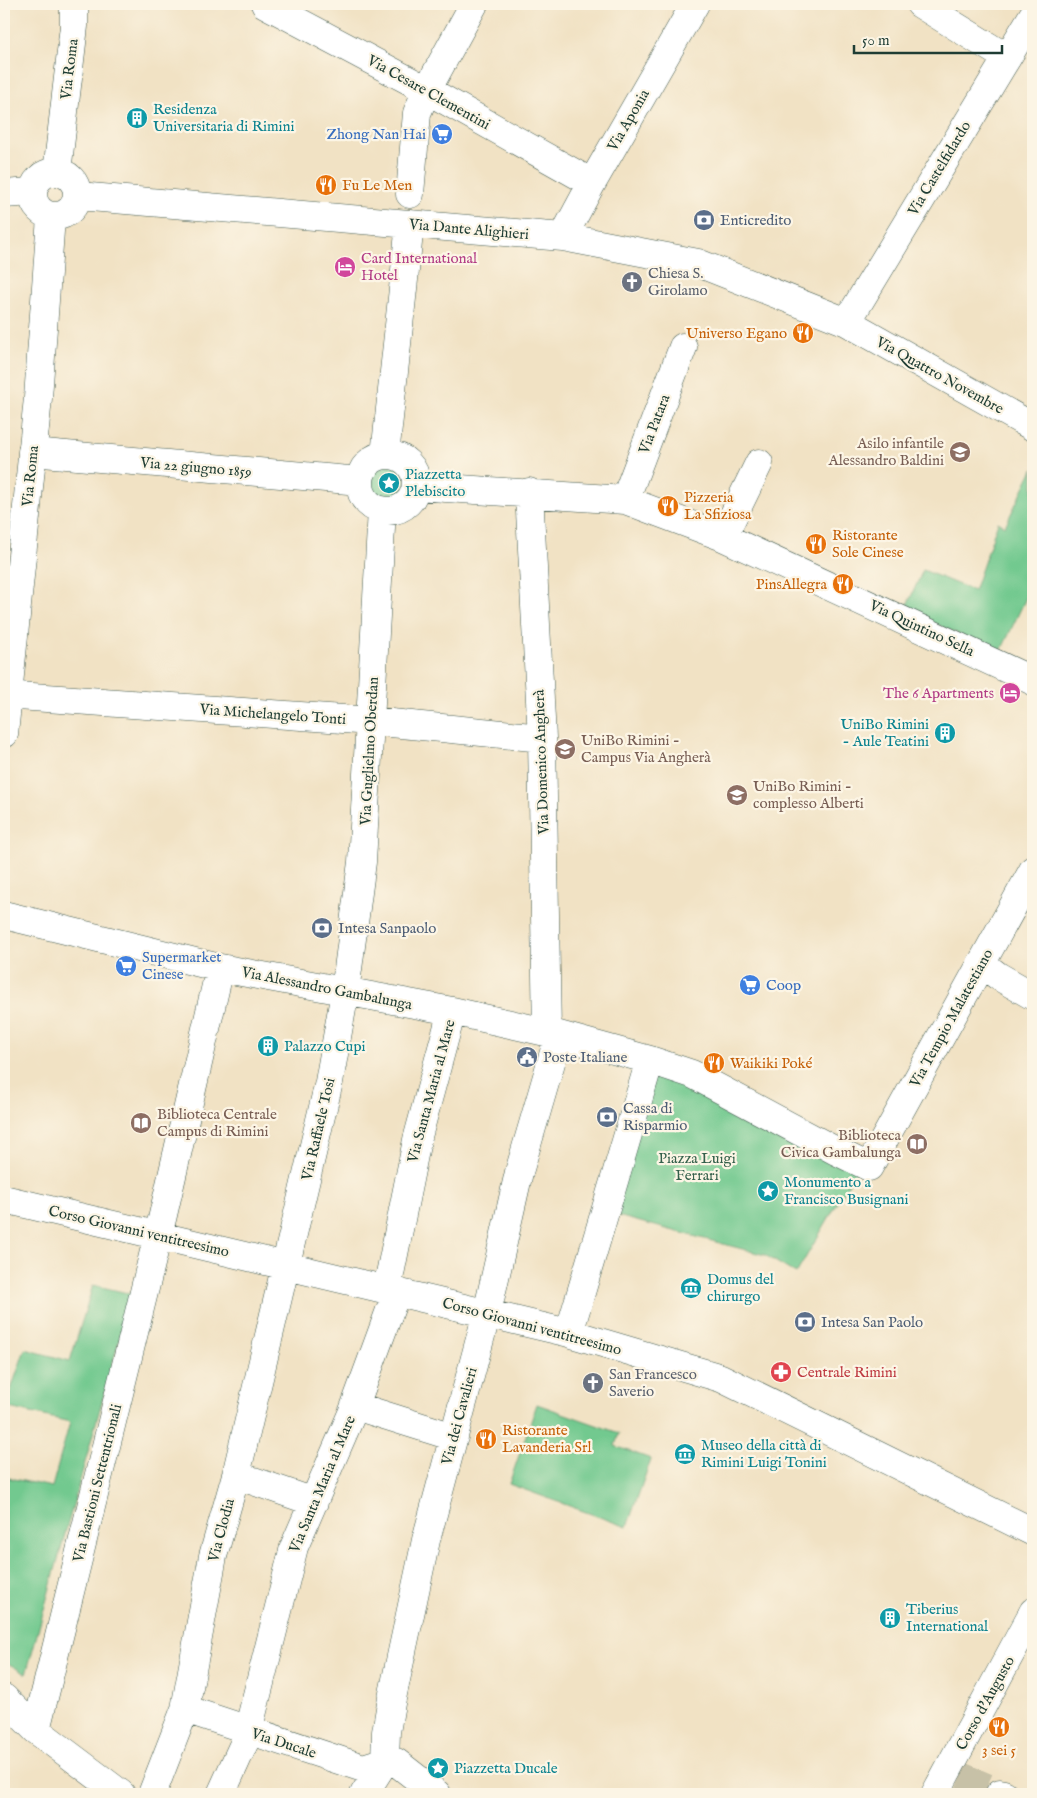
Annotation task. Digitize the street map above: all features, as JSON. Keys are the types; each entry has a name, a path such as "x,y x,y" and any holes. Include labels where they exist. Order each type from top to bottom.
{"street":[{"name":"Via Cesare Clementini","path":"265,4 427,90 592,183"},
{"path":"410,194 417,113 427,90 474,4"},
{"name":"Via Aponia","path":"563,237 695,4"},
{"path":"920,4 1006,58"},
{"name":"Via Roma","path":"57,172 78,11"},
{"name":"Via Castelfidardo","path":"847,322 1033,15"},
{"path":"57,172 69,177 74,183 78,196 72,210 59,217 51,217 40,212 35,206 32,192 38,180 44,175 57,172"},
{"path":"4,194 32,192"},
{"name":"Via Dante Alighieri","path":"78,196 563,237 698,263 847,322"},
{"name":"Via Roma","path":"4,734 5,695 32,452 51,217"},
{"path":"384,455 410,224"},
{"name":"Via Quattro Novembre","path":"847,322 1033,427"},
{"name":"Via Patara","path":"625,500 683,347"},
{"name":"Via 22 giugno 1859","path":"32,452 360,481"},
{"path":"384,455 404,460 415,476 416,486 413,495 400,508 382,510 368,503 364,496 360,481 361,474 370,461 384,455"},
{"path":"416,486 529,492 625,500 723,537 759,463"},
{"name":"Via Domenico Angherà","path":"529,492 542,738 553,1034"},
{"name":"Via Guglielmo Oberdan","path":"345,992 362,862 382,510"},
{"name":"Via Quintino Sella","path":"723,537 1033,681"},
{"name":"Via Michelangelo Tonti","path":"5,695 371,720 542,738"},
{"name":"Via Tempio Malatestiano","path":"650,1060 692,1074 836,1152 868,1167 1033,870"},
{"name":"Via Alessandro Gambalunga","path":"4,915 220,968 452,1011 553,1034 650,1060"},
{"path":"981,963 998,976 1033,996"},
{"name":"Via Bastioni Settentrionali","path":"36,1730 157,1236 220,968"},
{"name":"Via Raffaele Tosi","path":"287,1265 329,1082 345,992"},
{"name":"Via Santa Maria al Mare","path":"221,1794 248,1731 294,1547 355,1406 392,1290 417,1140 452,1011"},
{"name":"Via dei Cavalieri","path":"385,1761 386,1732 393,1693 426,1540 486,1313 553,1034"},
{"path":"569,1333 650,1060"},
{"name":"Corso Giovanni ventitreesimo","path":"4,1199 569,1333 734,1382 1033,1532"},
{"name":"Via Clodia","path":"150,1794 185,1709 213,1556 236,1475 287,1265"},
{"path":"355,1406 454,1437"},
{"path":"236,1475 314,1502"},
{"name":"Corso d'Augusto","path":"935,1794 955,1773 1033,1612"},
{"path":"4,1698 36,1730 121,1794"},
{"name":"Via Ducale","path":"185,1709 363,1768 385,1761"},
{"path":"364,1794 385,1761 396,1762 437,1794"}],"green space":[{"path":"386,464 400,469 405,483 400,497 386,502 372,497 367,483 372,469"},
{"path":"1033,469 1033,583 1000,653 905,610 923,570 974,591 998,522 1005,526"},
{"name":"Piazza Luigi Ferrari","path":"656,1071 857,1170 796,1274 765,1255 610,1214"},
{"path":"93,1285 132,1294 26,1674 4,1661 4,1477 52,1487 70,1422 5,1407 25,1349 70,1361"},
{"path":"537,1404 619,1433 615,1446 651,1459 627,1527 509,1484"}],"tunnel":[{"path":"961,1776 1000,1793"}],"place":[{"name":"Residenza Universitaria di Rimini","path":"137,118"},
{"name":"Zhong Nan Hai","path":"442,134"},
{"name":"Fu Le Men","path":"326,185"},
{"name":"Enticredito","path":"704,220"},
{"name":"Card International Hotel","path":"345,267"},
{"name":"Chiesa S. Girolamo","path":"632,282"},
{"name":"Universo Egano","path":"803,333"},
{"name":"Asilo infantile Alessandro Baldini","path":"960,452"},
{"name":"Piazzetta Plebiscito","path":"389,483"},
{"name":"Pizzeria La Sfiziosa","path":"668,506"},
{"name":"Ristorante Sole Cinese","path":"816,544"},
{"name":"PinsAllegra","path":"843,584"},
{"name":"The 6 Apartments","path":"1010,693"},
{"name":"UniBo Rimini - Aule Teatini","path":"945,733"},
{"name":"UniBo Rimini - Campus Via Angherà","path":"565,749"},
{"name":"UniBo Rimini - complesso Alberti","path":"737,795"},
{"name":"Intesa Sanpaolo","path":"322,928"},
{"name":"Supermarket Cinese","path":"126,966"},
{"name":"Coop","path":"750,985"},
{"name":"Palazzo Cupi","path":"268,1046"},
{"name":"Poste Italiane","path":"527,1057"},
{"name":"Waikiki Poké","path":"714,1063"},
{"name":"Cassa di Risparmio","path":"607,1117"},
{"name":"Biblioteca Centrale Campus di Rimini","path":"141,1123"},
{"name":"Biblioteca Civica Gambalunga","path":"917,1144"},
{"name":"Monumento a Francisco Busignani","path":"768,1191"},
{"name":"Domus del chirurgo","path":"691,1288"},
{"name":"Intesa San Paolo","path":"805,1322"},
{"name":"Centrale Rimini","path":"781,1372"},
{"name":"San Francesco Saverio","path":"593,1383"},
{"name":"Ristorante Lavanderia Srl","path":"486,1439"},
{"name":"Museo della città di Rimini Luigi Tonini","path":"685,1454"},
{"name":"Tiberius International","path":"890,1618"},
{"name":"3 sei 5","path":"999,1727"},
{"name":"Piazzetta Ducale","path":"438,1768"}]}
